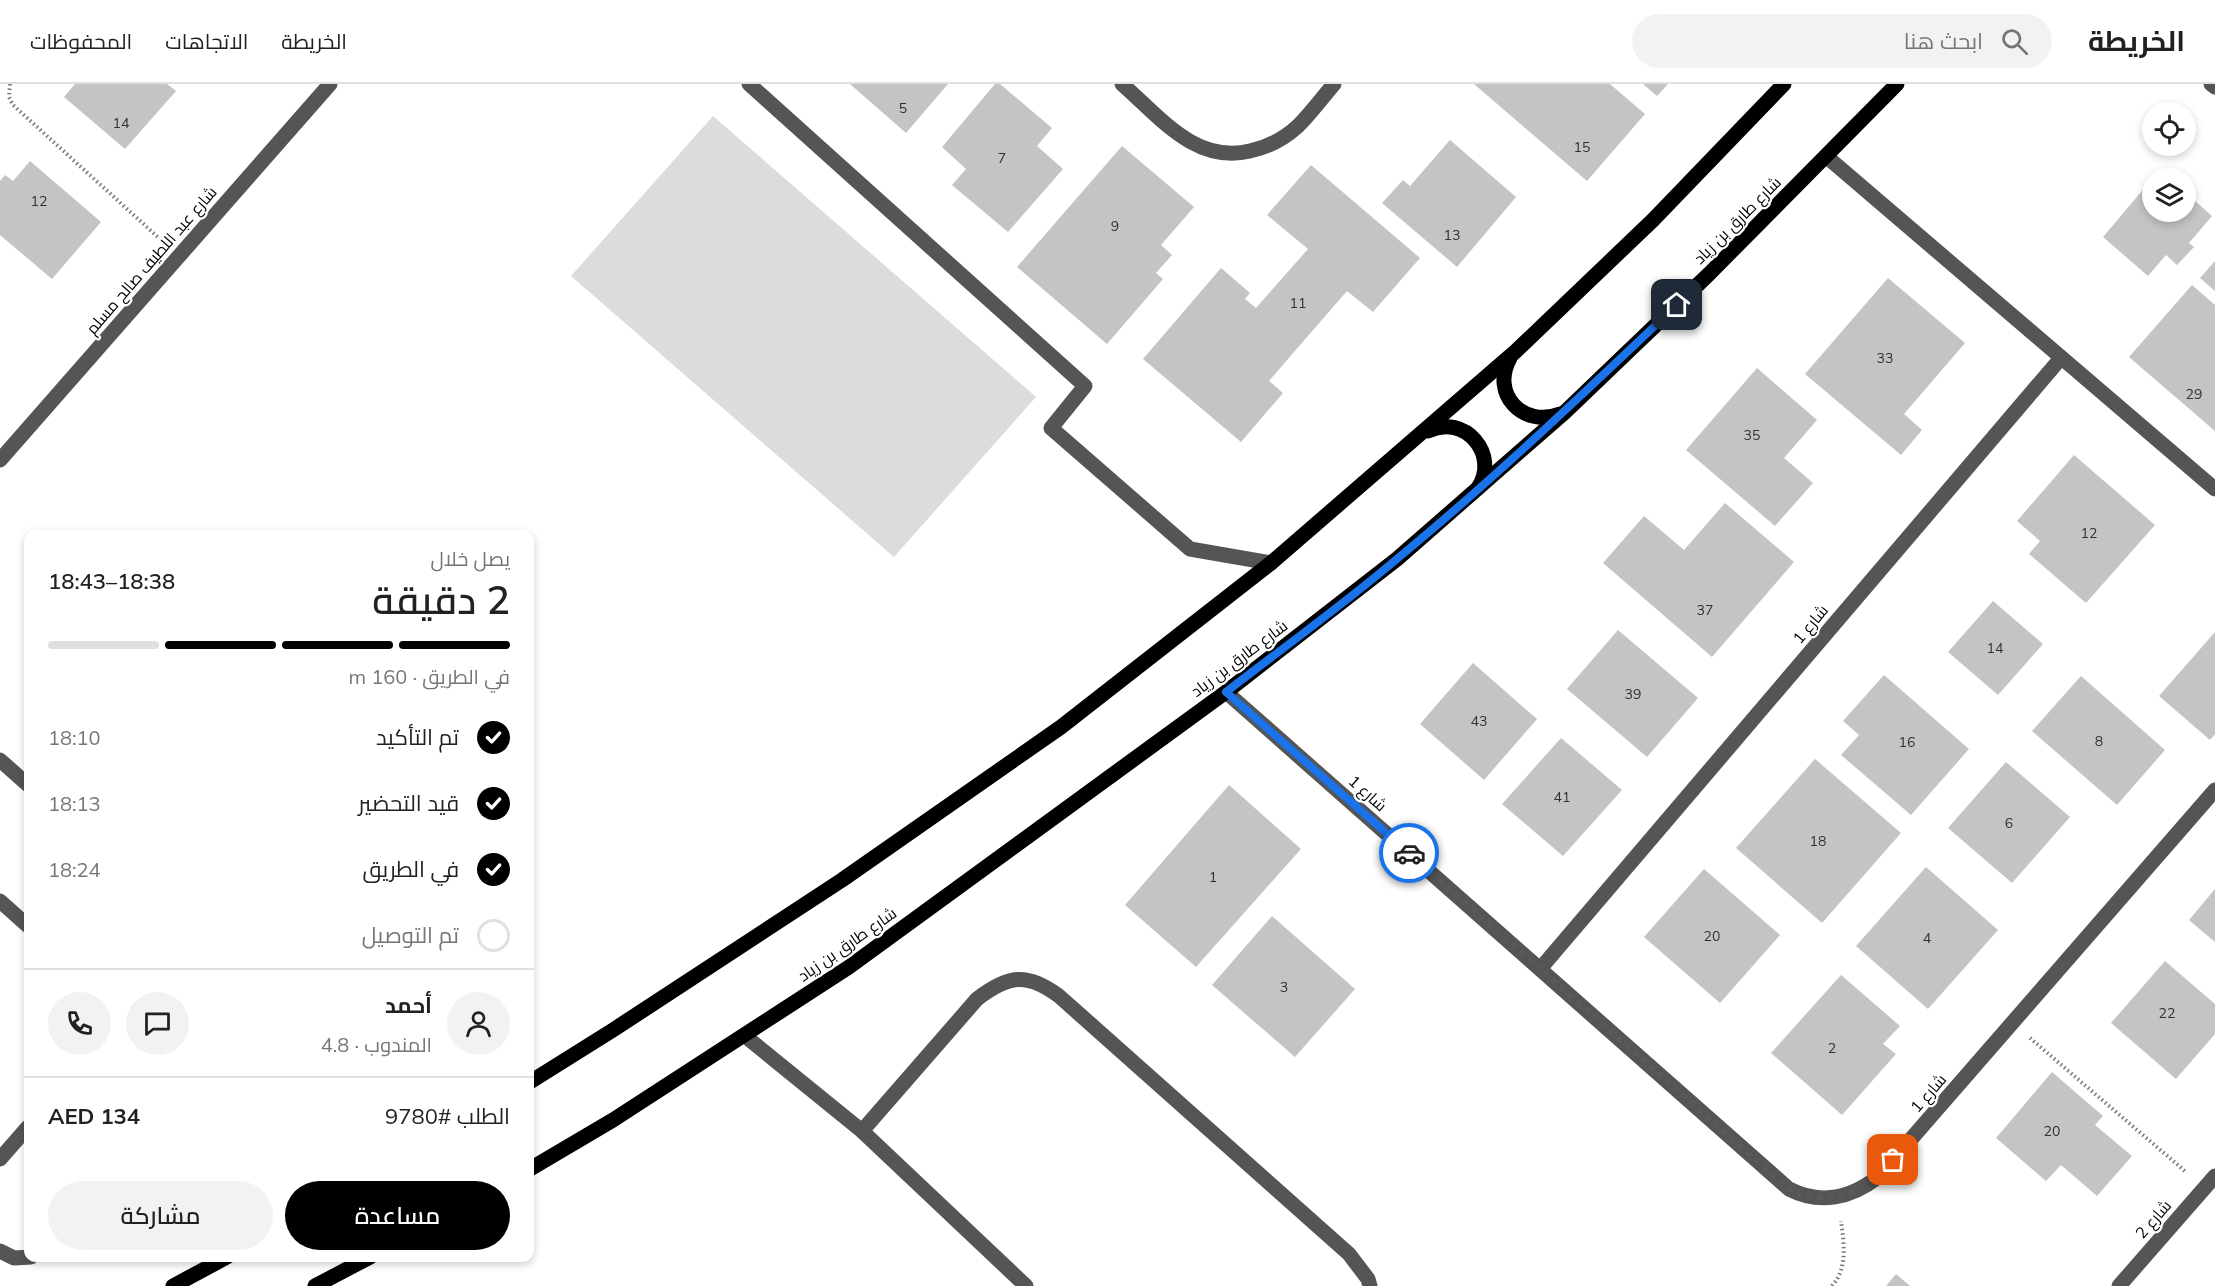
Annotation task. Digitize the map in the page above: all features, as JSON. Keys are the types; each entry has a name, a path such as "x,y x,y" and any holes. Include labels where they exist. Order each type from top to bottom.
{"main road":[{"path":"534,1079 832,886 1033,747 1271,563 1424,433 1516,351 1653,220 1784,84"},
{"name":"شارع طارق بن زياد","path":"534,1167 613,1120 849,967 1226,692 1397,560 1565,412 1827,157 1898,84"},
{"path":"1516,351 1507,363 1503,379 1506,394 1515,407 1528,415 1543,419 1565,412"},
{"path":"1424,433 1449,426 1458,428 1473,437 1483,452 1485,460 1484,478 1474,493"},
{"path":"173,1286 218,1262"},
{"path":"315,1286 361,1262"}],"street":[{"name":"شارع عبد اللطيف صالح مسلم","path":"0,460 330,84"},
{"path":"749,84 1085,386 1052,428 1190,549 1271,563"},
{"path":"1122,84 1181,136 1196,146 1211,152 1228,154 1269,146 1284,137 1299,126 1334,84"},
{"path":"2211,84 2215,87"},
{"path":"1827,157 2215,489"},
{"name":"شارع 1","path":"1540,969 2061,358"},
{"name":"شارع 1","path":"1226,692 1789,1189 1811,1198 1838,1196 1866,1187 1878,1177 2215,790"},
{"path":"0,760 24,781"},
{"path":"0,901 24,922"},
{"path":"861,1131 977,999 1004,983 1030,979 1059,996 1349,1254 1368,1279 1370,1286"},
{"path":"745,1036 861,1131 1026,1286"},
{"path":"0,1159 24,1132"},
{"name":"شارع 2","path":"2119,1286 2215,1176"},
{"path":"0,1251 14,1258 24,1257"}],"path":[{"path":"10,84 9,97 13,105 179,256"},
{"path":"2012,1023 2204,1189"},
{"path":"1832,1286 1837,1280 1846,1253 1838,1196"}],"shaded area":[{"path":"713,116 1036,397 894,557 571,276"}],"building":[{"path":"75,84 167,84 176,91 125,149 64,97"},
{"path":"850,84 948,84 906,133"},
{"path":"995,84 1000,84 1052,128 1037,146 1063,169 1008,232 952,185 966,169 942,147"},
{"path":"1474,84 1610,84 1645,114 1587,181"},
{"path":"1643,84 1668,84 1657,96"},
{"path":"1450,140 1516,197 1457,267 1382,203 1403,180 1410,186"},
{"path":"1122,146 1194,207 1161,245 1172,255 1156,273 1163,279 1107,344 1017,267"},
{"path":"30,161 101,222 52,279 0,235 0,181 5,175 13,181"},
{"path":"1311,165 1420,258 1373,312 1347,291 1269,381 1283,393 1241,442 1143,359 1221,268 1250,293 1245,299 1256,308 1308,249 1267,215"},
{"path":"2142,191 2142,222 2196,222 2196,202 2212,216 2189,243 2194,247 2177,265 2166,255 2148,276 2103,237"},
{"path":"2215,261 2215,291 2200,278"},
{"path":"1888,278 1965,343 1904,414 1922,430 1901,455 1805,374"},
{"path":"2192,285 2215,305 2215,431 2129,357"},
{"path":"1757,368 1817,420 1784,458 1813,483 1775,526 1686,450"},
{"path":"2074,455 2155,525 2086,603 2029,554 2040,541 2017,521"},
{"path":"1725,503 1794,562 1712,657 1603,563 1644,516 1684,550"},
{"path":"1993,601 2043,644 1998,695 1948,652"},
{"path":"1618,630 1698,698 1647,757 1567,689"},
{"path":"2215,632 2215,734 2210,740 2159,696"},
{"path":"1473,663 1537,719 1484,780 1420,724"},
{"path":"1884,675 1969,749 1911,815 1841,755 1859,735 1843,721"},
{"path":"2081,676 2165,750 2117,805 2032,731"},
{"path":"1561,738 1622,790 1563,856 1502,804"},
{"path":"1815,759 1901,833 1822,923 1736,848"},
{"path":"2006,762 2070,817 2012,883 1948,828"},
{"path":"1229,785 1301,849 1196,967 1125,905"},
{"path":"1926,867 1998,930 1928,1009 1856,946"},
{"path":"1704,869 1780,935 1720,1003 1644,937"},
{"path":"2215,889 2215,942 2189,920"},
{"path":"1272,916 1355,989 1295,1057 1212,985"},
{"path":"2165,961 2215,1004 2215,1034 2176,1079 2111,1023"},
{"path":"1841,975 1900,1026 1883,1044 1896,1054 1842,1115 1771,1053"},
{"path":"2052,1072 2103,1116 2095,1125 2132,1156 2097,1196 2061,1165 2046,1181 1996,1138"},
{"path":"1896,1274 1910,1286 1886,1286"}],"way so far":[{"path":"1409,853 1789,1189 1811,1198 1838,1196 1866,1187 1893,1160"}],"route":[{"path":"1409,853 1226,692 1397,560 1565,412 1677,305"}]}
